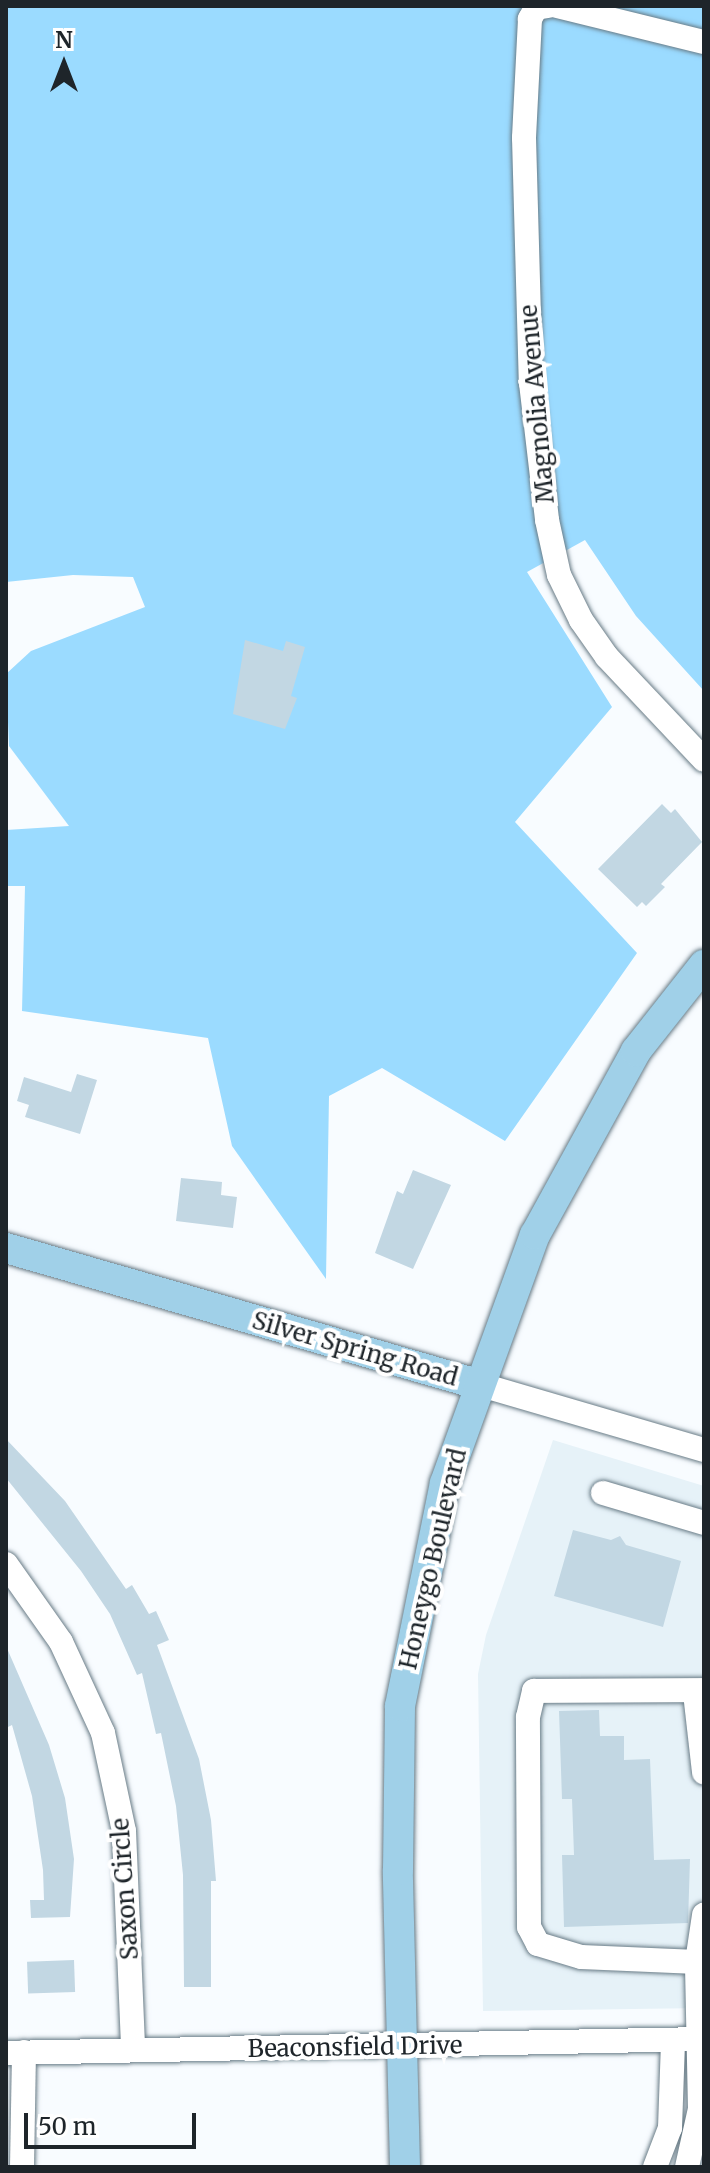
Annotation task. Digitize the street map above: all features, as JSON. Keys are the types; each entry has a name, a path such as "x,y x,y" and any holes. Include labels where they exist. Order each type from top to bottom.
{"main road":[{"name":"Honeygo Boulevard","path":"405,2167 400,1706 442,1497 478,1384 535,1235 595,1118 636,1051 704,965"},
{"name":"Silver Spring Road","path":"6,1248 478,1384"}],"street":[{"name":"Magnolia Avenue","path":"548,6 536,8 530,19 526,51 531,383 559,575 607,657 704,760"},
{"path":"557,6 704,42"},
{"name":"Silver Spring Road","path":"478,1384 704,1450"},
{"path":"603,1493 704,1523"},
{"name":"Saxon Circle","path":"6,1564 61,1642 103,1733 124,1831 133,2050"},
{"path":"697,1962 548,1951 538,1944 529,1927 528,1717 534,1691 700,1692 704,1772"},
{"path":"687,2167 699,2121 701,2039 697,1962 704,1915"},
{"name":"Beaconsfield Drive","path":"15,2052 701,2039"},
{"path":"655,2167 670,2128 673,2040"},
{"path":"15,2052 22,2167"}],"shaded area":[{"path":"6,6 704,6 704,691 636,616 585,540 527,572 612,707 515,822 637,953 505,1141 382,1068 329,1096 326,1279 232,1146 208,1038 22,1011 25,886 6,886 6,830 69,826 9,746 6,674 31,651 145,607 133,577 73,575 6,582"},
{"path":"553,1440 704,1486 704,2008 483,2011 478,1674 486,1635"}],"building":[{"path":"245,640 283,651 286,641 305,647 291,696 297,698 285,729 233,714"},
{"path":"662,804 671,813 675,809 702,842 661,884 665,887 646,906 642,902 637,907 598,869"},
{"path":"77,1074 97,1080 80,1134 25,1117 29,1105 17,1101 24,1077 71,1092"},
{"path":"413,1170 451,1185 413,1269 375,1253 397,1191 403,1194"},
{"path":"181,1178 222,1182 221,1195 237,1197 233,1228 176,1221"},
{"path":"6,1439 65,1501 126,1589 132,1585 149,1614 156,1611 169,1640 157,1645 199,1759 211,1820 216,1881 211,1881 211,1987 184,1987 183,1875 176,1806 161,1733 156,1734 142,1673 137,1675 110,1614 81,1571 6,1478"},
{"path":"573,1530 611,1540 620,1536 626,1545 681,1561 663,1627 554,1596"},
{"path":"6,1646 49,1745 65,1798 74,1859 70,1917 31,1918 30,1900 44,1900 43,1870 32,1796 12,1725 6,1728"},
{"path":"599,1710 600,1736 624,1736 624,1760 650,1759 654,1860 690,1859 688,1923 564,1927 562,1855 574,1855 572,1799 562,1799 559,1711"},
{"path":"74,1960 75,1992 28,1994 27,1962"}]}
